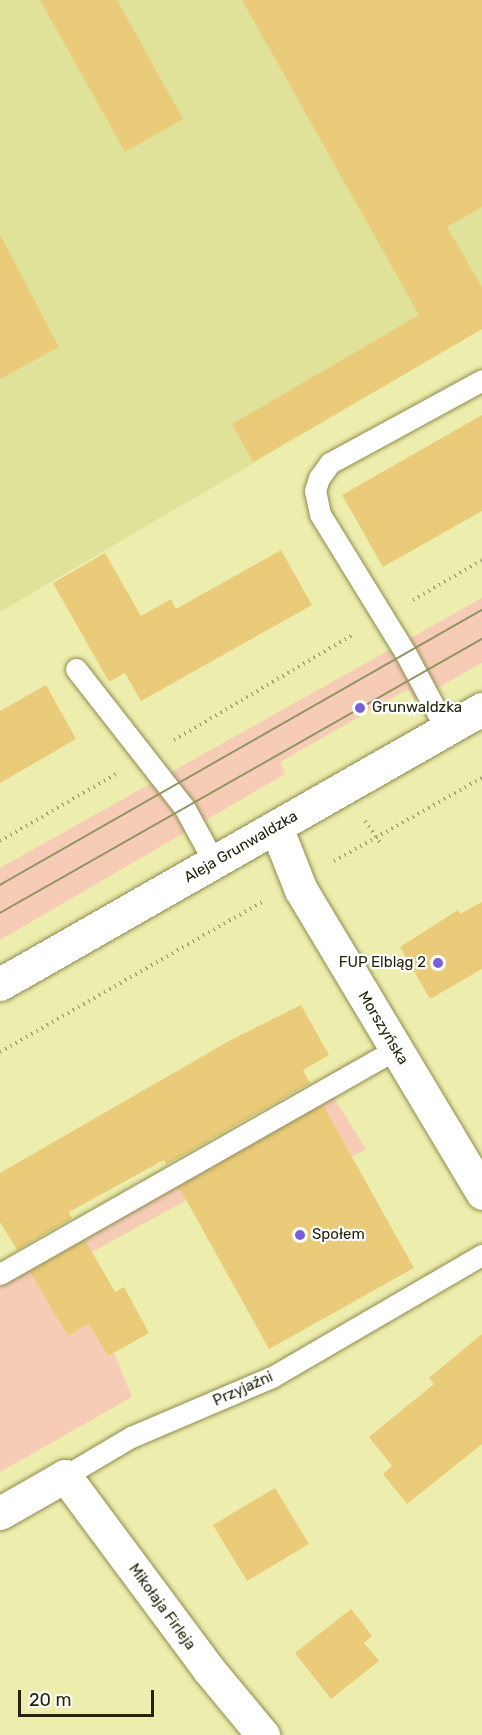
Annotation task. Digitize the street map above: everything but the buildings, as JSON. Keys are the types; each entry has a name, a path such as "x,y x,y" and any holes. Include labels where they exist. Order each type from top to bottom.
{"street":[{"name":"Aleja Grunwaldzka","path":"0,984 482,709"},
{"name":"Morszyńska","path":"276,827 297,882 482,1193"},
{"name":"Przyjaźni","path":"0,1513 66,1476"},
{"name":"Mikołaja Firleja","path":"66,1476 209,1670 262,1735"}],"lane":[{"path":"446,729 383,617 320,514 315,491 319,478 330,463 482,381"},
{"path":"76,669 184,807 214,862"},
{"path":"0,1274 396,1049"},
{"name":"Przyjaźni","path":"66,1476 131,1437 272,1377 482,1255"}],"path":[{"path":"0,841 481,562"},
{"path":"0,1052 482,778"}],"shaded area":[{"path":"0,0 482,0 482,329 0,612"},
{"path":"482,598 482,663 415,700 408,689 280,762 285,774 0,940 0,868"},
{"path":"328,1088 366,1149 352,1157 331,1121 92,1252 44,1294 68,1336 89,1324 108,1356 114,1353 132,1397 0,1472 0,1274"}],"tram line":[{"path":"0,885 482,610"},
{"path":"0,913 482,639"}],"place":[{"name":"Grunwaldzka","path":"360,708"},
{"name":"FUP Elbląg 2","path":"438,963"},
{"name":"Społem","path":"300,1235"}]}
